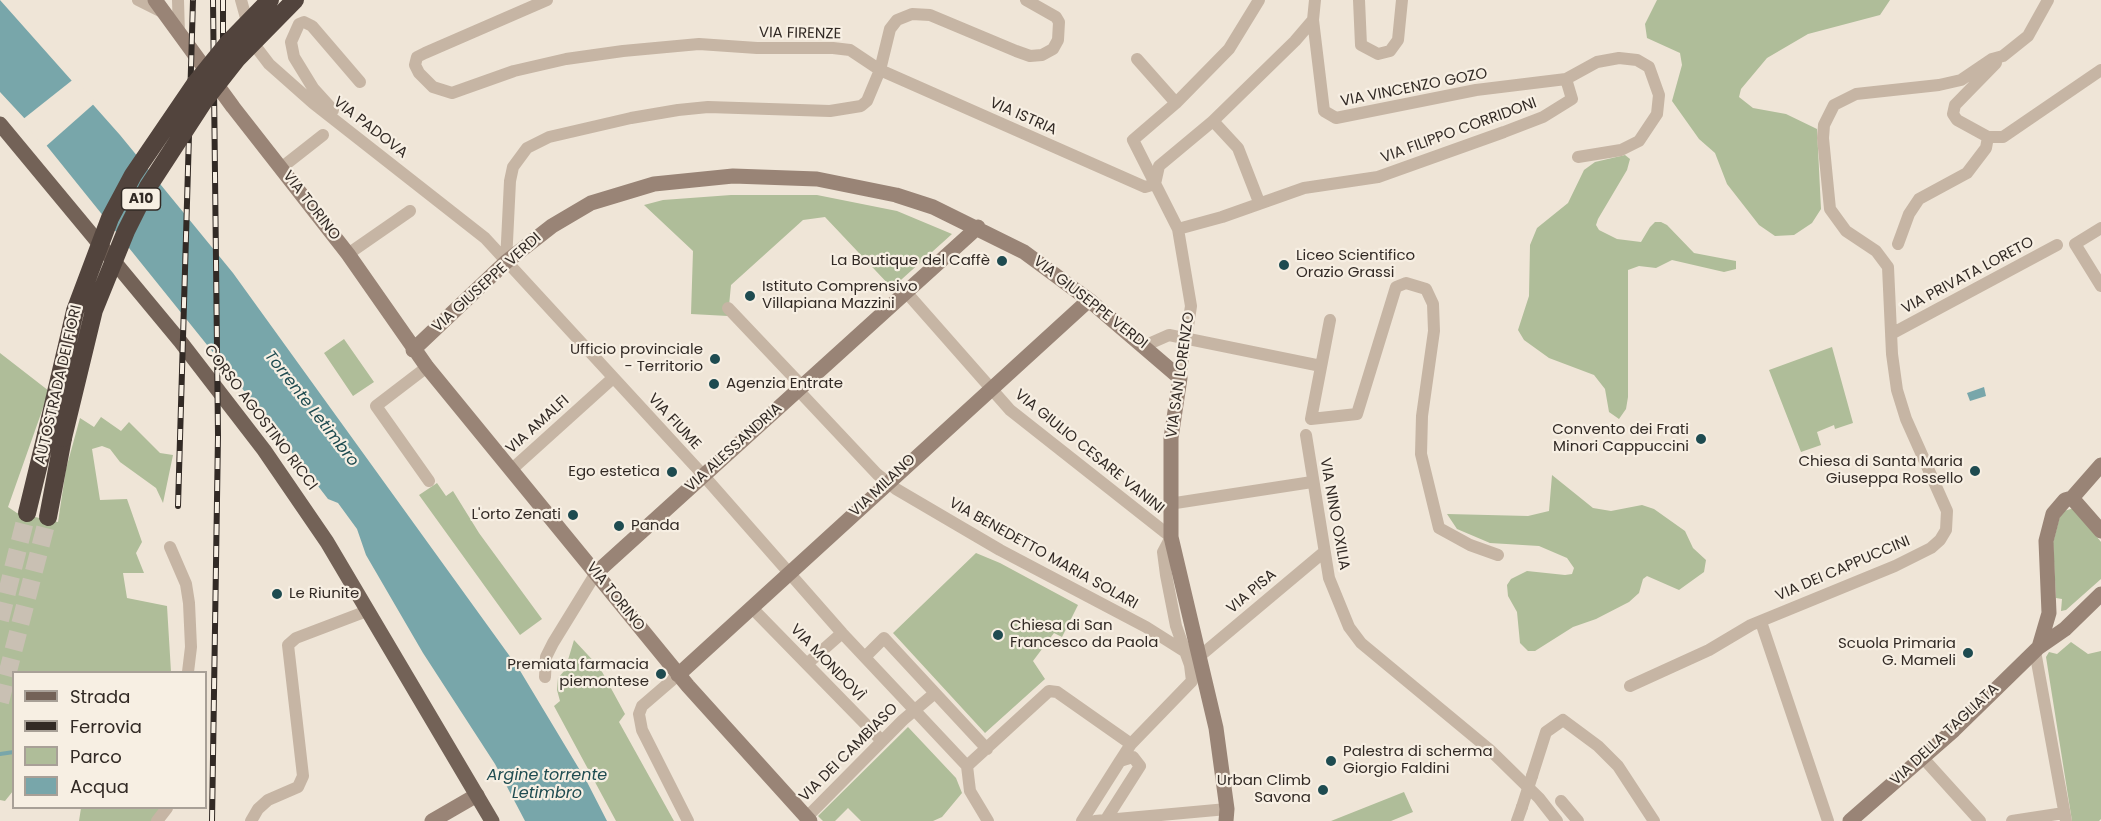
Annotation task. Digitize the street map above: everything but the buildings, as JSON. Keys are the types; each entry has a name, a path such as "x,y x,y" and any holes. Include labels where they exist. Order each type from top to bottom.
{"highway":[{"name":"AUTOSTRADA DEI FIORI","path":"48,517 54,436 75,311 110,218 133,175 195,84 229,42 270,0"},
{"name":"AUTOSTRADA DEI FIORI","path":"27,513 94,310 126,231 148,187 204,101 237,59 295,0"}],"main road":[{"name":"CORSO AGOSTINO RICCI","path":"0,123 180,341 264,450 327,542 492,821"}],"street":[{"path":"138,0 165,14"},
{"name":"VIA TORINO","path":"155,0 233,107 348,254 413,350 678,675 808,819"},
{"path":"178,0 179,34"},
{"name":"VIA PADOVA","path":"241,0 253,43 269,64 338,122 485,238 506,262"},
{"name":"VIA FIRENZE","path":"547,0 424,53 417,57 415,65 419,73 433,87 452,93 514,71 566,59 662,46 699,45 833,48 850,51 880,70"},
{"path":"506,262 510,181 513,167 527,148 549,137 619,120 708,106 848,110 867,101 880,70 890,29 897,20 912,14 930,15 1030,56 1042,55 1053,49 1058,40 1059,22 1056,16 1026,0"},
{"path":"1137,59 1176,103 1229,50 1259,0"},
{"path":"1155,184 1159,166 1213,121 1295,41 1312,20 1315,0"},
{"path":"1359,0 1361,45 1378,54 1390,51 1398,40 1402,0"},
{"path":"2048,0 2028,36 2003,56 1954,105 1953,114 1957,120 1988,137 2004,137 2034,114 2101,70"},
{"name":"VIA VINCENZO GOZO","path":"1312,20 1324,111 1336,118 1476,90 1566,79"},
{"path":"338,122 335,113 312,88 294,57 291,42 299,24 304,22 312,26 360,82"},
{"path":"1893,333 1888,267 1876,251 1846,231 1830,208 1823,138 1827,116 1834,105 1856,94 1939,85 1961,80 1992,59 2003,56"},
{"path":"1566,79 1597,62 1619,58 1637,60 1649,67 1659,96 1657,114 1640,141 1622,150 1578,157"},
{"name":"VIA ISTRIA","path":"880,70 1145,187 1155,184"},
{"name":"VIA FILIPPO CORRIDONI","path":"1178,229 1188,224 1222,217 1259,202 1304,188 1378,177 1543,117 1572,99 1566,79"},
{"name":"VIA SAN LORENZO","path":"1176,103 1133,140 1178,229 1191,306 1171,438 1169,504 1171,537 1216,728 1227,815"},
{"path":"1213,121 1238,148 1259,202"},
{"path":"281,168 323,135"},
{"path":"1898,244 1909,213 1919,199 1967,173 1986,148 1988,137"},
{"name":"VIA GIUSEPPE VERDI","path":"413,350 506,262 552,226 591,203 654,184 733,176 816,179 933,207 978,227 1024,252 1089,300 1180,378"},
{"path":"348,254 410,211"},
{"name":"VIA ALESSANDRIA","path":"596,573 978,227"},
{"path":"2101,228 2075,244 2101,286"},
{"name":"VIA PRIVATA LORETO","path":"1893,333 2057,245"},
{"name":"VIA FIUME","path":"506,262 704,476 913,711 967,766"},
{"path":"1330,320 1311,419 1358,414 1396,287 1406,283 1426,290 1433,304 1434,332 1422,416 1421,454 1439,528 1470,545 1498,555"},
{"name":"VIA GIULIO CESARE VANINI","path":"906,292 1010,410 1171,537"},
{"name":"VIA MILANO","path":"678,675 1089,300"},
{"name":"VIA BENEDETTO MARIA SOLARI","path":"728,308 887,483 1000,550 1146,627 1184,651"},
{"name":"VIA DEI CAPPUCCINI","path":"1630,686 1709,650 1738,631 1931,548 1946,530 1947,511 1906,419 1897,390 1892,354 1893,333"},
{"path":"1144,346 1169,335 1321,366"},
{"path":"427,367 376,406 429,481"},
{"name":"VIA AMALFI","path":"511,470 613,378"},
{"name":"VIA NINO OXILIA","path":"1306,435 1329,578 1345,613 1348,627 1361,643 1490,750 1539,798 1557,821"},
{"path":"2065,629 2057,624 2050,602 2046,541 2053,514 2065,500 2072,498 2101,465"},
{"path":"1169,504 1312,482"},
{"path":"2072,498 2101,531"},
{"name":"VIA SAN LORENZO","path":"1131,744 1192,681 1190,665 1171,601 1163,552 1171,537"},
{"path":"170,547 186,584 189,603 191,647 188,671"},
{"name":"VIA PISA","path":"1200,656 1324,552"},
{"path":"545,677 546,657 596,573"},
{"name":"VIA DELLA TAGLIATA","path":"1851,821 1923,758 2037,649 2065,629 2101,594"},
{"path":"2012,821 2065,817 2037,649 2050,602"},
{"name":"VIA MONDOVÌ","path":"751,607 882,741"},
{"path":"251,821 258,809 268,800 301,783 302,762 288,645 296,638 367,611"},
{"path":"1761,622 1828,821"},
{"path":"808,663 842,633"},
{"path":"865,657 884,638 987,749"},
{"path":"678,675 642,706 639,714 642,730 688,821"},
{"path":"988,821 970,791 967,766 1049,692 1057,692 1131,744 1082,821"},
{"name":"VIA DEI CAMBIASO","path":"808,819 882,741 935,693"},
{"path":"1517,821 1546,732 1563,720 1598,746 1618,766 1654,821"},
{"path":"1102,820 1140,766 1133,757 1120,761"},
{"path":"1923,758 1980,821"},
{"path":"432,821 477,795"},
{"path":"1561,801 1578,821"},
{"path":"1102,820 1227,815"}],"green space":[{"path":"1657,0 1890,0 1880,15 1808,34 1767,58 1741,89 1739,97 1753,108 1786,114 1817,129 1821,209 1812,223 1794,235 1775,236 1759,225 1727,184 1715,153 1699,139 1672,101 1682,65 1680,53 1647,38 1645,24"},
{"path":"1625,155 1630,159 1627,170 1598,219 1596,225 1599,230 1617,239 1641,242 1655,222 1661,222 1667,225 1694,253 1736,261 1736,269 1724,272 1672,260 1656,268 1639,266 1628,270 1628,397 1626,409 1619,419 1609,412 1605,389 1594,375 1549,358 1524,340 1518,330 1529,296 1530,245 1537,228 1568,203 1584,170 1595,162"},
{"path":"731,195 817,195 897,211 952,234 892,288 825,217 803,220 731,285 728,316 691,314 693,251 644,205 663,200"},
{"path":"344,339 374,382 353,396 324,353"},
{"path":"1832,347 1853,423 1835,429 1834,425 1817,432 1821,445 1801,452 1769,370"},
{"path":"0,353 49,391 8,507 17,513 58,522 66,469 80,418 94,427 101,417 121,431 129,422 160,453 173,455 163,503 156,488 120,462 110,449 102,446 92,449 100,500 127,499 142,542 136,553 144,573 123,573 127,598 167,606 171,671 12,671 12,792 5,801 0,800"},
{"path":"1552,475 1593,508 1611,511 1642,505 1654,509 1685,531 1693,548 1706,560 1704,572 1679,590 1647,576 1643,579 1639,593 1629,602 1596,619 1573,627 1535,651 1528,651 1520,643 1517,612 1508,596 1507,585 1511,579 1527,571 1565,575 1572,574 1574,568 1567,558 1539,546 1490,543 1457,529 1447,514 1528,516 1549,511"},
{"path":"437,483 446,496 453,491 479,533 542,619 520,635 419,495"},
{"path":"2074,508 2101,542 2101,579 2066,610 2061,611 2062,599 2056,598 2053,543 2060,516 2064,511"},
{"path":"976,553 1000,563 1078,605 1062,637 1054,633 1033,661 1045,679 985,733 893,633"},
{"path":"574,640 600,668 625,714 619,722 674,821 616,821 554,706 560,701 557,690 558,678 565,670"},
{"path":"2071,642 2088,654 2101,651 2101,819 2099,821 2072,821 2046,657 2049,652 2057,654"},
{"path":"908,727 956,778 962,793 942,817 933,821 861,821 848,808 835,821 823,821 818,816"},
{"path":"1404,792 1413,812 1391,821 1331,821"},
{"path":"81,809 162,809 153,821 79,821"}],"water":[{"name":"Argine torrente Letimbro","path":"0,0 120,135 233,273 519,669 587,782 607,821 525,821 495,764 423,653 366,555 357,529 338,503 328,499 26,120 0,92"},
{"path":"1984,387 1986,396 1970,401 1967,393"}],"pier":[{"path":"75,78 96,102 44,148 22,120"}],"waterway":[{"path":"0,754 12,752"}],"tunnel":[{"path":"0,620 27,513"},
{"path":"0,702 48,517"}],"railway":[{"path":"178,506 193,0"},
{"path":"212,821 218,435 213,0"},
{"path":"223,0 223,71"}],"place":[{"name":"La Boutique del Caffè","path":"1002,261"},
{"name":"Liceo Scientifico Orazio Grassi","path":"1284,265"},
{"name":"Istituto Comprensivo Villapiana Mazzini","path":"750,296"},
{"name":"Ufficio provinciale - Territorio","path":"715,359"},
{"name":"Agenzia Entrate","path":"714,384"},
{"name":"Convento dei Frati Minori Cappuccini","path":"1701,439"},
{"name":"Chiesa di Santa Maria Giuseppa Rossello","path":"1975,471"},
{"name":"Ego estetica","path":"672,472"},
{"name":"L'orto Zenati","path":"573,515"},
{"name":"Panda","path":"619,526"},
{"name":"Le Riunite","path":"277,594"},
{"name":"Chiesa di San Francesco da Paola","path":"998,635"},
{"name":"Scuola Primaria G. Mameli","path":"1968,653"},
{"name":"Premiata farmacia piemontese","path":"661,674"},
{"name":"Palestra di scherma Giorgio Faldini","path":"1331,761"},
{"name":"Urban Climb Savona","path":"1323,790"}],"water label":[{"name":"Torrente Letimbro","path":"311,409"}]}
